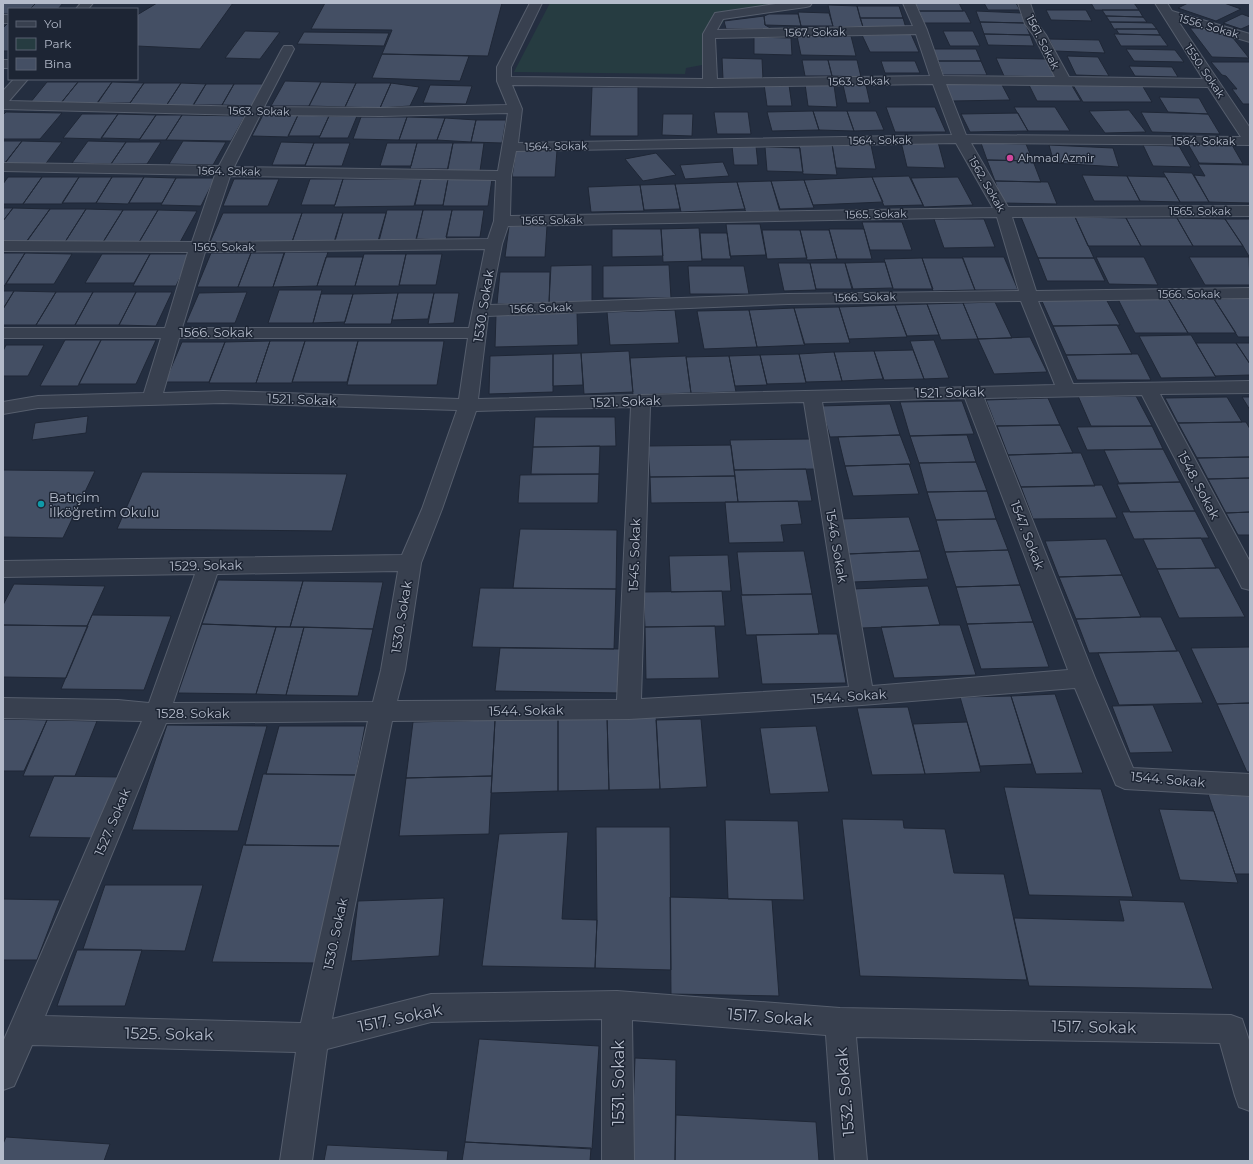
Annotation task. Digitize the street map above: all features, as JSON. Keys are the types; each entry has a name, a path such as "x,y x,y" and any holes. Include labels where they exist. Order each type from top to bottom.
{"street":[{"path":"504,81 504,67 536,3"},
{"path":"710,83 709,34 719,16 806,3"},
{"name":"1562. Sokak","path":"909,3 921,30 938,80 961,139 1003,212 1029,295 1030,304 1066,390"},
{"name":"1561. Sokak","path":"1024,3 1031,24 1040,35 1064,81"},
{"name":"1556. Sokak","path":"1164,8 1250,38"},
{"name":"1550. Sokak","path":"1164,8 1250,140"},
{"name":"1567. Sokak","path":"709,34 921,30"},
{"path":"152,399 198,247 224,171 288,49"},
{"path":"3,99 20,80"},
{"name":"1563. Sokak","path":"504,81 710,83 938,80 1213,83"},
{"name":"1530. Sokak","path":"296,1161 313,1038 382,712 393,670 410,563 432,509 468,405 480,311 494,244 502,221 504,176 510,147 515,109 504,81"},
{"name":"1563. Sokak","path":"3,105 255,111 382,112 515,109"},
{"name":"1564. Sokak","path":"510,147 961,139 1250,140"},
{"name":"1564. Sokak","path":"3,167 504,176"},
{"name":"1565. Sokak","path":"502,221 1003,212 1250,211"},
{"name":"1565. Sokak","path":"3,246 198,247 494,244"},
{"name":"1566. Sokak","path":"480,311 788,299 1250,293"},
{"name":"1566. Sokak","path":"3,333 477,333"},
{"name":"1521. Sokak","path":"3,408 38,402 223,397 468,405 972,392 1250,387"},
{"name":"1548. Sokak","path":"1148,389 1250,582"},
{"name":"1547. Sokak","path":"972,392 1083,678"},
{"name":"1546. Sokak","path":"812,396 862,696"},
{"name":"1545. Sokak","path":"629,709 641,400"},
{"name":"1529. Sokak","path":"4,570 209,565 410,563"},
{"name":"1527. Sokak","path":"3,1075 24,1030 158,713 209,565"},
{"name":"1544. Sokak","path":"382,712 629,709 862,696 1083,678 1126,778 1250,785"},
{"name":"1528. Sokak","path":"3,708 118,710 158,713 382,712"},
{"name":"1517. Sokak","path":"313,1038 431,1008 617,1005 840,1022 1231,1029 1250,1096"},
{"name":"1531. Sokak","path":"617,1005 618,1161"},
{"name":"1532. Sokak","path":"840,1022 851,1161"},
{"name":"1525. Sokak","path":"24,1030 313,1038"}],"green space":[{"path":"550,3 771,3 773,8 727,16 720,26 705,29 702,65 686,68 685,74 514,72"}],"building":[{"path":"5,3 36,3 31,8 8,8 8,14 3,14 3,5"},
{"path":"36,3 63,3 59,8 31,8"},
{"path":"157,3 233,3 200,49 138,46 138,14"},
{"path":"325,3 502,3 488,56 382,54 392,30 311,29"},
{"path":"915,3 959,3 963,11 919,11"},
{"path":"984,3 1016,3 1020,10 988,10"},
{"path":"1091,3 1134,3 1139,10 1095,10"},
{"path":"1188,3 1224,3 1241,9 1216,21 1178,8"},
{"path":"828,5 857,6 863,27 833,27"},
{"path":"857,6 899,6 903,18 860,18"},
{"path":"1046,10 1086,10 1092,21 1051,20"},
{"path":"1102,10 1139,10 1143,17 1106,16"},
{"path":"919,11 965,11 971,23 924,23"},
{"path":"976,11 1021,13 1025,23 980,22"},
{"path":"798,12 829,13 833,26 801,26"},
{"path":"769,14 798,14 801,26 765,25 764,16"},
{"path":"1242,14 1250,17 1250,25 1241,29 1223,23"},
{"path":"764,16 765,25 772,29 726,29 724,21"},
{"path":"1106,16 1143,17 1147,22 1110,22"},
{"path":"860,18 903,18 906,28 863,27"},
{"path":"980,22 1025,23 1030,35 984,34"},
{"path":"1110,22 1152,23 1157,29 1114,29"},
{"path":"8,23 8,51 3,51 3,28"},
{"path":"1190,28 1213,28 1216,33 1229,33 1249,58 1212,57"},
{"path":"1116,29 1157,29 1160,35 1119,34"},
{"path":"245,31 280,32 260,59 225,58"},
{"path":"943,31 973,31 980,46 950,46"},
{"path":"304,32 389,33 384,46 297,44"},
{"path":"911,34 919,52 870,52 862,35"},
{"path":"984,34 1030,35 1034,46 988,45"},
{"path":"1114,34 1160,35 1168,46 1121,46"},
{"path":"797,36 851,36 856,56 801,55"},
{"path":"754,37 791,38 792,55 754,54"},
{"path":"1049,39 1099,40 1105,53 1055,51"},
{"path":"933,49 976,49 981,61 938,61"},
{"path":"1126,49 1175,50 1184,62 1134,61"},
{"path":"382,54 469,56 460,81 372,78"},
{"path":"1067,56 1098,57 1109,76 1076,75"},
{"path":"722,58 762,59 763,80 723,79"},
{"path":"996,58 1046,59 1055,77 1004,76"},
{"path":"802,60 828,60 832,76 805,76"},
{"path":"828,60 857,60 861,77 832,76"},
{"path":"881,61 915,61 920,73 885,73"},
{"path":"938,61 981,61 987,75 943,75"},
{"path":"1211,62 1250,62 1250,104 1243,104 1232,89 1237,89"},
{"path":"1129,66 1172,67 1178,77 1135,76"},
{"path":"285,81 321,82 309,106 271,106"},
{"path":"47,82 78,82 61,103 30,103"},
{"path":"78,82 112,82 97,104 61,103"},
{"path":"112,82 144,83 130,103 97,103"},
{"path":"321,82 356,83 345,107 309,106"},
{"path":"144,83 181,83 166,106 128,106"},
{"path":"181,83 206,84 193,106 166,106"},
{"path":"356,83 391,83 380,108 345,107"},
{"path":"391,83 419,87 410,106 380,108"},
{"path":"1001,83 1010,100 952,101 945,84"},
{"path":"1028,83 1071,84 1081,101 1037,101"},
{"path":"206,84 234,84 222,105 193,105"},
{"path":"234,84 264,84 253,106 222,105"},
{"path":"764,84 789,85 792,106 767,106"},
{"path":"805,84 834,85 837,107 808,106"},
{"path":"430,85 472,86 466,104 423,103"},
{"path":"843,85 866,85 870,103 847,103"},
{"path":"1073,85 1142,85 1152,102 1083,102"},
{"path":"592,87 638,87 638,136 590,136"},
{"path":"1159,97 1199,98 1208,114 1168,112"},
{"path":"886,107 935,107 946,132 895,132"},
{"path":"1014,107 1055,107 1070,131 1028,131"},
{"path":"1129,110 1146,132 1105,133 1089,111"},
{"path":"813,111 847,111 854,131 819,130"},
{"path":"813,111 819,130 772,131 767,112"},
{"path":"847,111 876,111 884,130 854,131"},
{"path":"6,112 62,113 40,139 3,139 3,115"},
{"path":"714,112 748,112 751,134 717,134"},
{"path":"1141,112 1208,114 1220,134 1152,132"},
{"path":"1018,113 1028,131 970,132 961,114"},
{"path":"82,114 118,114 101,139 63,138"},
{"path":"118,114 156,115 140,139 101,138"},
{"path":"663,114 693,114 692,136 662,135"},
{"path":"156,115 182,115 166,140 139,140"},
{"path":"182,115 245,116 231,141 166,140"},
{"path":"263,115 298,115 288,137 252,136"},
{"path":"298,115 329,116 320,136 288,136"},
{"path":"329,116 357,116 348,138 319,138"},
{"path":"361,117 407,117 399,140 353,139"},
{"path":"407,117 445,118 437,140 399,140"},
{"path":"445,118 476,120 471,142 437,140"},
{"path":"476,120 506,120 502,143 471,142"},
{"path":"3,141 22,141 4,164 3,164"},
{"path":"22,141 62,142 44,166 3,166"},
{"path":"88,141 126,142 111,164 72,163"},
{"path":"183,141 226,142 213,165 169,164"},
{"path":"126,142 161,142 147,164 111,164"},
{"path":"281,142 314,143 305,165 272,165"},
{"path":"901,142 938,142 945,168 907,167"},
{"path":"314,143 350,143 342,166 305,166"},
{"path":"387,143 417,143 411,166 380,166"},
{"path":"417,143 453,143 448,169 410,169"},
{"path":"453,143 484,143 480,171 447,171"},
{"path":"981,143 1026,144 1033,161 987,160"},
{"path":"799,144 832,144 837,175 803,174"},
{"path":"832,144 871,145 876,169 836,168"},
{"path":"1188,144 1232,145 1243,164 1199,163"},
{"path":"1049,145 1113,148 1119,167 1054,163"},
{"path":"1143,145 1179,146 1191,167 1153,166"},
{"path":"732,146 756,146 758,165 734,165"},
{"path":"765,147 800,148 803,172 767,171"},
{"path":"516,150 557,150 555,177 512,177"},
{"path":"656,153 676,175 643,181 625,159"},
{"path":"987,160 1033,161 1041,182 995,181"},
{"path":"723,162 729,176 685,179 680,165"},
{"path":"1198,164 1250,165 1250,203 1209,202 1194,175 1205,176"},
{"path":"1163,172 1192,173 1209,202 1180,202"},
{"path":"1082,175 1127,176 1140,201 1094,201"},
{"path":"909,176 923,205 884,206 872,177"},
{"path":"1127,176 1166,177 1180,202 1140,201"},
{"path":"8,177 42,177 23,204 3,204 3,184"},
{"path":"42,177 79,177 62,204 23,204"},
{"path":"79,177 112,177 96,203 62,203"},
{"path":"112,177 144,177 128,204 96,203"},
{"path":"144,177 176,178 162,203 129,203"},
{"path":"872,177 883,202 813,205 804,180"},
{"path":"958,177 973,205 924,207 911,178"},
{"path":"176,178 215,178 201,206 161,205"},
{"path":"234,179 279,179 268,206 223,206"},
{"path":"310,179 343,179 335,205 301,205"},
{"path":"343,179 421,179 414,206 334,207"},
{"path":"421,179 448,179 443,205 415,205"},
{"path":"448,179 492,179 488,206 443,206"},
{"path":"804,180 814,208 780,209 771,181"},
{"path":"771,181 780,212 746,213 737,182"},
{"path":"995,181 1048,182 1057,204 1002,203"},
{"path":"737,182 745,209 681,212 675,184"},
{"path":"675,184 680,209 644,210 640,185"},
{"path":"640,185 644,211 591,212 588,187"},
{"path":"3,208 13,208 3,221"},
{"path":"13,208 50,209 26,242 3,242 3,221"},
{"path":"50,209 86,209 65,242 25,244"},
{"path":"86,209 123,210 103,242 65,242"},
{"path":"123,210 158,210 138,244 102,244"},
{"path":"158,210 197,211 179,244 138,244"},
{"path":"387,210 423,210 416,241 379,241"},
{"path":"423,210 452,210 446,240 416,239"},
{"path":"452,210 484,210 480,237 446,237"},
{"path":"223,213 302,213 292,242 210,242"},
{"path":"302,213 343,213 334,242 292,242"},
{"path":"343,213 386,213 378,241 335,241"},
{"path":"1021,217 1075,217 1094,258 1038,258"},
{"path":"1075,217 1126,218 1141,246 1088,246"},
{"path":"1126,218 1177,218 1193,246 1141,246"},
{"path":"1177,218 1225,219 1243,246 1193,246"},
{"path":"934,219 984,219 995,247 944,248"},
{"path":"1225,219 1250,219 1250,258 1243,246"},
{"path":"862,222 902,222 912,250 870,250"},
{"path":"726,224 760,224 766,255 730,256"},
{"path":"509,226 547,226 545,257 505,257"},
{"path":"699,228 702,261 663,262 661,229"},
{"path":"612,229 661,229 663,256 612,257"},
{"path":"829,229 864,229 872,259 837,259"},
{"path":"762,230 800,230 807,258 767,259"},
{"path":"800,230 829,230 837,259 807,260"},
{"path":"700,233 727,233 731,259 702,259"},
{"path":"285,252 328,252 317,286 273,287"},
{"path":"3,253 25,253 3,288"},
{"path":"25,253 72,254 54,284 6,284"},
{"path":"211,253 251,253 238,287 197,287"},
{"path":"251,253 284,253 273,287 238,287"},
{"path":"102,254 150,254 134,283 85,283"},
{"path":"150,254 191,254 176,286 133,286"},
{"path":"364,254 406,254 399,286 355,286"},
{"path":"406,254 442,254 436,285 399,285"},
{"path":"326,257 363,257 355,286 317,286"},
{"path":"962,257 1004,257 1018,290 975,290"},
{"path":"1096,257 1144,257 1158,285 1109,284"},
{"path":"1189,257 1249,257 1250,285 1205,285"},
{"path":"922,258 933,289 893,289 884,259"},
{"path":"922,258 963,258 975,290 933,291"},
{"path":"1038,258 1094,258 1105,281 1047,281"},
{"path":"885,262 893,288 852,289 845,263"},
{"path":"778,263 810,263 816,290 784,291"},
{"path":"810,263 845,263 853,289 816,289"},
{"path":"592,265 592,302 549,303 551,266"},
{"path":"669,265 671,298 603,298 603,266"},
{"path":"688,266 744,266 749,294 690,294"},
{"path":"500,272 550,272 549,304 497,304"},
{"path":"279,290 322,290 313,323 268,323"},
{"path":"3,291 14,291 3,309"},
{"path":"14,291 56,292 36,325 3,325 3,309"},
{"path":"56,292 93,292 75,325 36,325"},
{"path":"93,292 136,292 119,325 75,325"},
{"path":"136,292 172,292 156,326 119,325"},
{"path":"247,292 235,323 186,323 199,293"},
{"path":"398,293 391,324 344,324 353,294"},
{"path":"398,293 434,293 428,319 392,320"},
{"path":"434,293 459,293 454,323 428,324"},
{"path":"321,294 353,294 345,322 313,323"},
{"path":"1250,298 1250,337 1238,337 1214,299"},
{"path":"1041,299 1106,299 1120,325 1053,326"},
{"path":"1118,299 1168,299 1188,333 1135,333"},
{"path":"1168,299 1214,299 1236,333 1188,333"},
{"path":"995,302 1012,338 978,339 963,303"},
{"path":"963,303 978,339 941,340 927,304"},
{"path":"927,304 939,335 907,336 895,305"},
{"path":"895,305 907,337 849,339 839,307"},
{"path":"839,307 850,343 804,344 794,308"},
{"path":"794,308 805,345 757,347 749,310"},
{"path":"675,310 679,343 610,345 607,312"},
{"path":"749,310 757,347 704,349 697,311"},
{"path":"577,313 578,345 495,347 496,315"},
{"path":"1117,325 1132,354 1066,355 1053,326"},
{"path":"1191,335 1216,377 1161,378 1139,336"},
{"path":"1030,337 1047,372 994,374 978,339"},
{"path":"65,340 101,340 78,386 40,386"},
{"path":"101,340 156,340 136,384 79,384"},
{"path":"934,340 949,378 924,379 910,341"},
{"path":"270,341 305,341 292,383 256,383"},
{"path":"270,341 256,383 209,383 225,342"},
{"path":"305,341 358,341 347,382 292,382"},
{"path":"358,341 444,341 437,385 347,385"},
{"path":"182,342 225,342 209,382 165,382"},
{"path":"1196,343 1236,343 1250,364 1250,375 1215,376"},
{"path":"1236,343 1250,343 1250,364"},
{"path":"6,345 44,345 28,376 3,376 3,351"},
{"path":"913,350 924,379 884,380 874,351"},
{"path":"629,351 633,392 584,394 581,353"},
{"path":"874,351 883,379 842,381 834,352"},
{"path":"834,352 842,381 806,382 799,354"},
{"path":"581,353 583,385 553,386 553,354"},
{"path":"553,354 553,392 489,394 490,356"},
{"path":"799,354 806,383 767,384 760,355"},
{"path":"1138,354 1151,380 1077,380 1066,355"},
{"path":"760,355 767,385 735,386 729,356"},
{"path":"686,356 691,393 633,395 630,358"},
{"path":"729,356 736,392 691,393 686,357"},
{"path":"1078,396 1136,396 1152,426 1091,426"},
{"path":"1227,397 1242,422 1178,423 1165,398"},
{"path":"1242,397 1250,397 1250,410"},
{"path":"1048,398 1060,425 996,426 986,400"},
{"path":"962,401 974,434 910,436 900,402"},
{"path":"890,404 900,435 830,437 821,406"},
{"path":"88,416 86,433 32,440 35,423"},
{"path":"535,417 615,417 616,446 533,447"},
{"path":"1246,422 1250,429 1250,457 1197,458 1178,423"},
{"path":"1060,425 1073,453 1008,455 997,426"},
{"path":"1152,426 1163,449 1087,450 1077,427"},
{"path":"900,435 911,464 845,466 838,437"},
{"path":"967,435 976,462 919,463 910,436"},
{"path":"810,439 816,469 734,470 730,440"},
{"path":"731,445 735,476 650,477 648,446"},
{"path":"600,446 599,474 531,474 533,447"},
{"path":"1163,449 1180,482 1119,483 1104,450"},
{"path":"1081,453 1095,486 1021,487 1008,455"},
{"path":"1250,457 1250,478 1208,479 1197,458"},
{"path":"976,462 987,491 927,492 919,463"},
{"path":"909,464 919,494 853,496 845,466"},
{"path":"806,469 812,501 738,502 734,470"},
{"name":"Batıçim İlköğretim Okulu","path":"3,470 95,471 63,538 3,537"},
{"path":"142,472 347,474 332,531 117,529"},
{"path":"599,474 598,503 518,503 520,475"},
{"path":"735,476 738,502 651,503 650,477"},
{"path":"1250,478 1250,512 1226,513 1208,479"},
{"path":"1180,482 1195,511 1130,512 1117,484"},
{"path":"1102,485 1117,518 1033,519 1021,487"},
{"path":"987,491 996,519 936,520 927,492"},
{"path":"798,501 802,524 781,525 784,542 729,543 725,502"},
{"path":"1195,511 1209,538 1134,539 1122,512"},
{"path":"1250,512 1250,535 1238,535 1226,513"},
{"path":"909,517 920,551 849,554 840,519"},
{"path":"996,519 1008,550 945,552 936,520"},
{"path":"520,529 617,530 616,589 513,588"},
{"path":"1201,538 1216,568 1157,569 1143,539"},
{"path":"1106,539 1122,575 1059,577 1045,541"},
{"path":"1008,550 1020,585 956,587 945,552"},
{"path":"804,551 812,594 742,595 737,552"},
{"path":"920,551 928,579 853,582 846,554"},
{"path":"728,555 731,591 671,592 669,556"},
{"path":"1219,568 1245,617 1179,618 1157,569"},
{"path":"1122,575 1141,617 1076,619 1059,577"},
{"path":"218,580 303,581 290,627 202,624"},
{"path":"303,581 383,582 373,629 290,627"},
{"path":"14,584 105,586 87,626 3,625 3,605"},
{"path":"1020,585 1033,622 967,624 956,587"},
{"path":"928,586 940,625 862,628 853,589"},
{"path":"480,588 616,589 614,649 472,647"},
{"path":"722,591 725,626 645,627 643,592"},
{"path":"812,594 819,634 746,635 741,595"},
{"path":"92,615 171,616 144,690 61,689"},
{"path":"1161,617 1177,651 1089,653 1076,619"},
{"path":"1033,622 1049,667 981,669 967,624"},
{"path":"202,624 276,627 256,694 178,693"},
{"path":"3,625 88,626 66,678 3,677"},
{"path":"960,625 976,675 894,678 881,627"},
{"path":"715,626 719,678 646,679 645,627"},
{"path":"276,627 304,627 286,695 256,694"},
{"path":"304,627 373,629 358,696 286,695"},
{"path":"837,634 846,683 762,684 756,635"},
{"path":"1250,647 1250,703 1217,704 1191,648"},
{"path":"500,648 622,649 621,693 495,691"},
{"path":"1179,651 1203,703 1119,705 1098,653"},
{"path":"1055,694 1083,773 1036,774 1011,696"},
{"path":"1011,696 1032,764 980,766 960,697"},
{"path":"1250,703 1250,772 1247,772 1217,704"},
{"path":"1153,705 1173,752 1130,753 1112,706"},
{"path":"908,707 925,774 872,775 857,708"},
{"path":"656,714 660,789 609,790 607,715"},
{"path":"558,715 558,791 491,793 495,720"},
{"path":"607,715 609,790 558,791 558,716"},
{"path":"3,719 47,720 24,771 3,771"},
{"path":"701,719 707,787 660,789 656,720"},
{"path":"47,720 97,721 75,776 23,776"},
{"path":"495,720 492,776 406,778 413,722"},
{"path":"967,722 981,772 925,774 913,724"},
{"path":"167,725 267,726 238,831 132,830"},
{"path":"279,726 365,726 356,775 266,774"},
{"path":"816,726 829,792 770,794 760,728"},
{"path":"263,774 356,775 342,846 245,845"},
{"path":"54,776 120,777 99,838 29,837"},
{"path":"492,776 489,834 399,836 406,778"},
{"path":"1004,787 1101,789 1133,897 1029,895"},
{"path":"1208,794 1250,796 1250,874 1235,874"},
{"path":"1159,809 1214,811 1238,883 1180,880"},
{"path":"842,819 903,820 904,828 945,829 954,873 1004,874 1027,980 860,976"},
{"path":"725,820 798,821 804,900 728,899"},
{"path":"596,827 670,827 671,970 595,968 597,920"},
{"path":"568,832 562,919 597,920 595,968 482,966 499,834"},
{"path":"243,845 342,846 319,963 212,962"},
{"path":"105,885 203,885 185,951 83,949"},
{"path":"670,897 772,900 779,996 671,994"},
{"path":"444,898 439,956 351,961 358,901"},
{"path":"3,899 60,900 37,960 3,960"},
{"path":"1119,900 1184,902 1213,989 1029,986 1014,918 1124,921"},
{"path":"77,950 142,950 125,1006 57,1006"},
{"path":"479,1039 599,1046 592,1149 465,1142"},
{"path":"635,1058 676,1060 675,1161 631,1161"},
{"path":"676,1115 816,1122 819,1161 675,1161"},
{"path":"6,1137 110,1144 104,1161 3,1161 3,1144"},
{"path":"465,1142 591,1148 590,1161 462,1161"},
{"path":"327,1145 448,1151 447,1161 324,1161"}],"place":[{"name":"Ahmad Azmir","path":"1010,158"},
{"name":"Batıçim İlköğretim Okulu","path":"41,504"}]}
